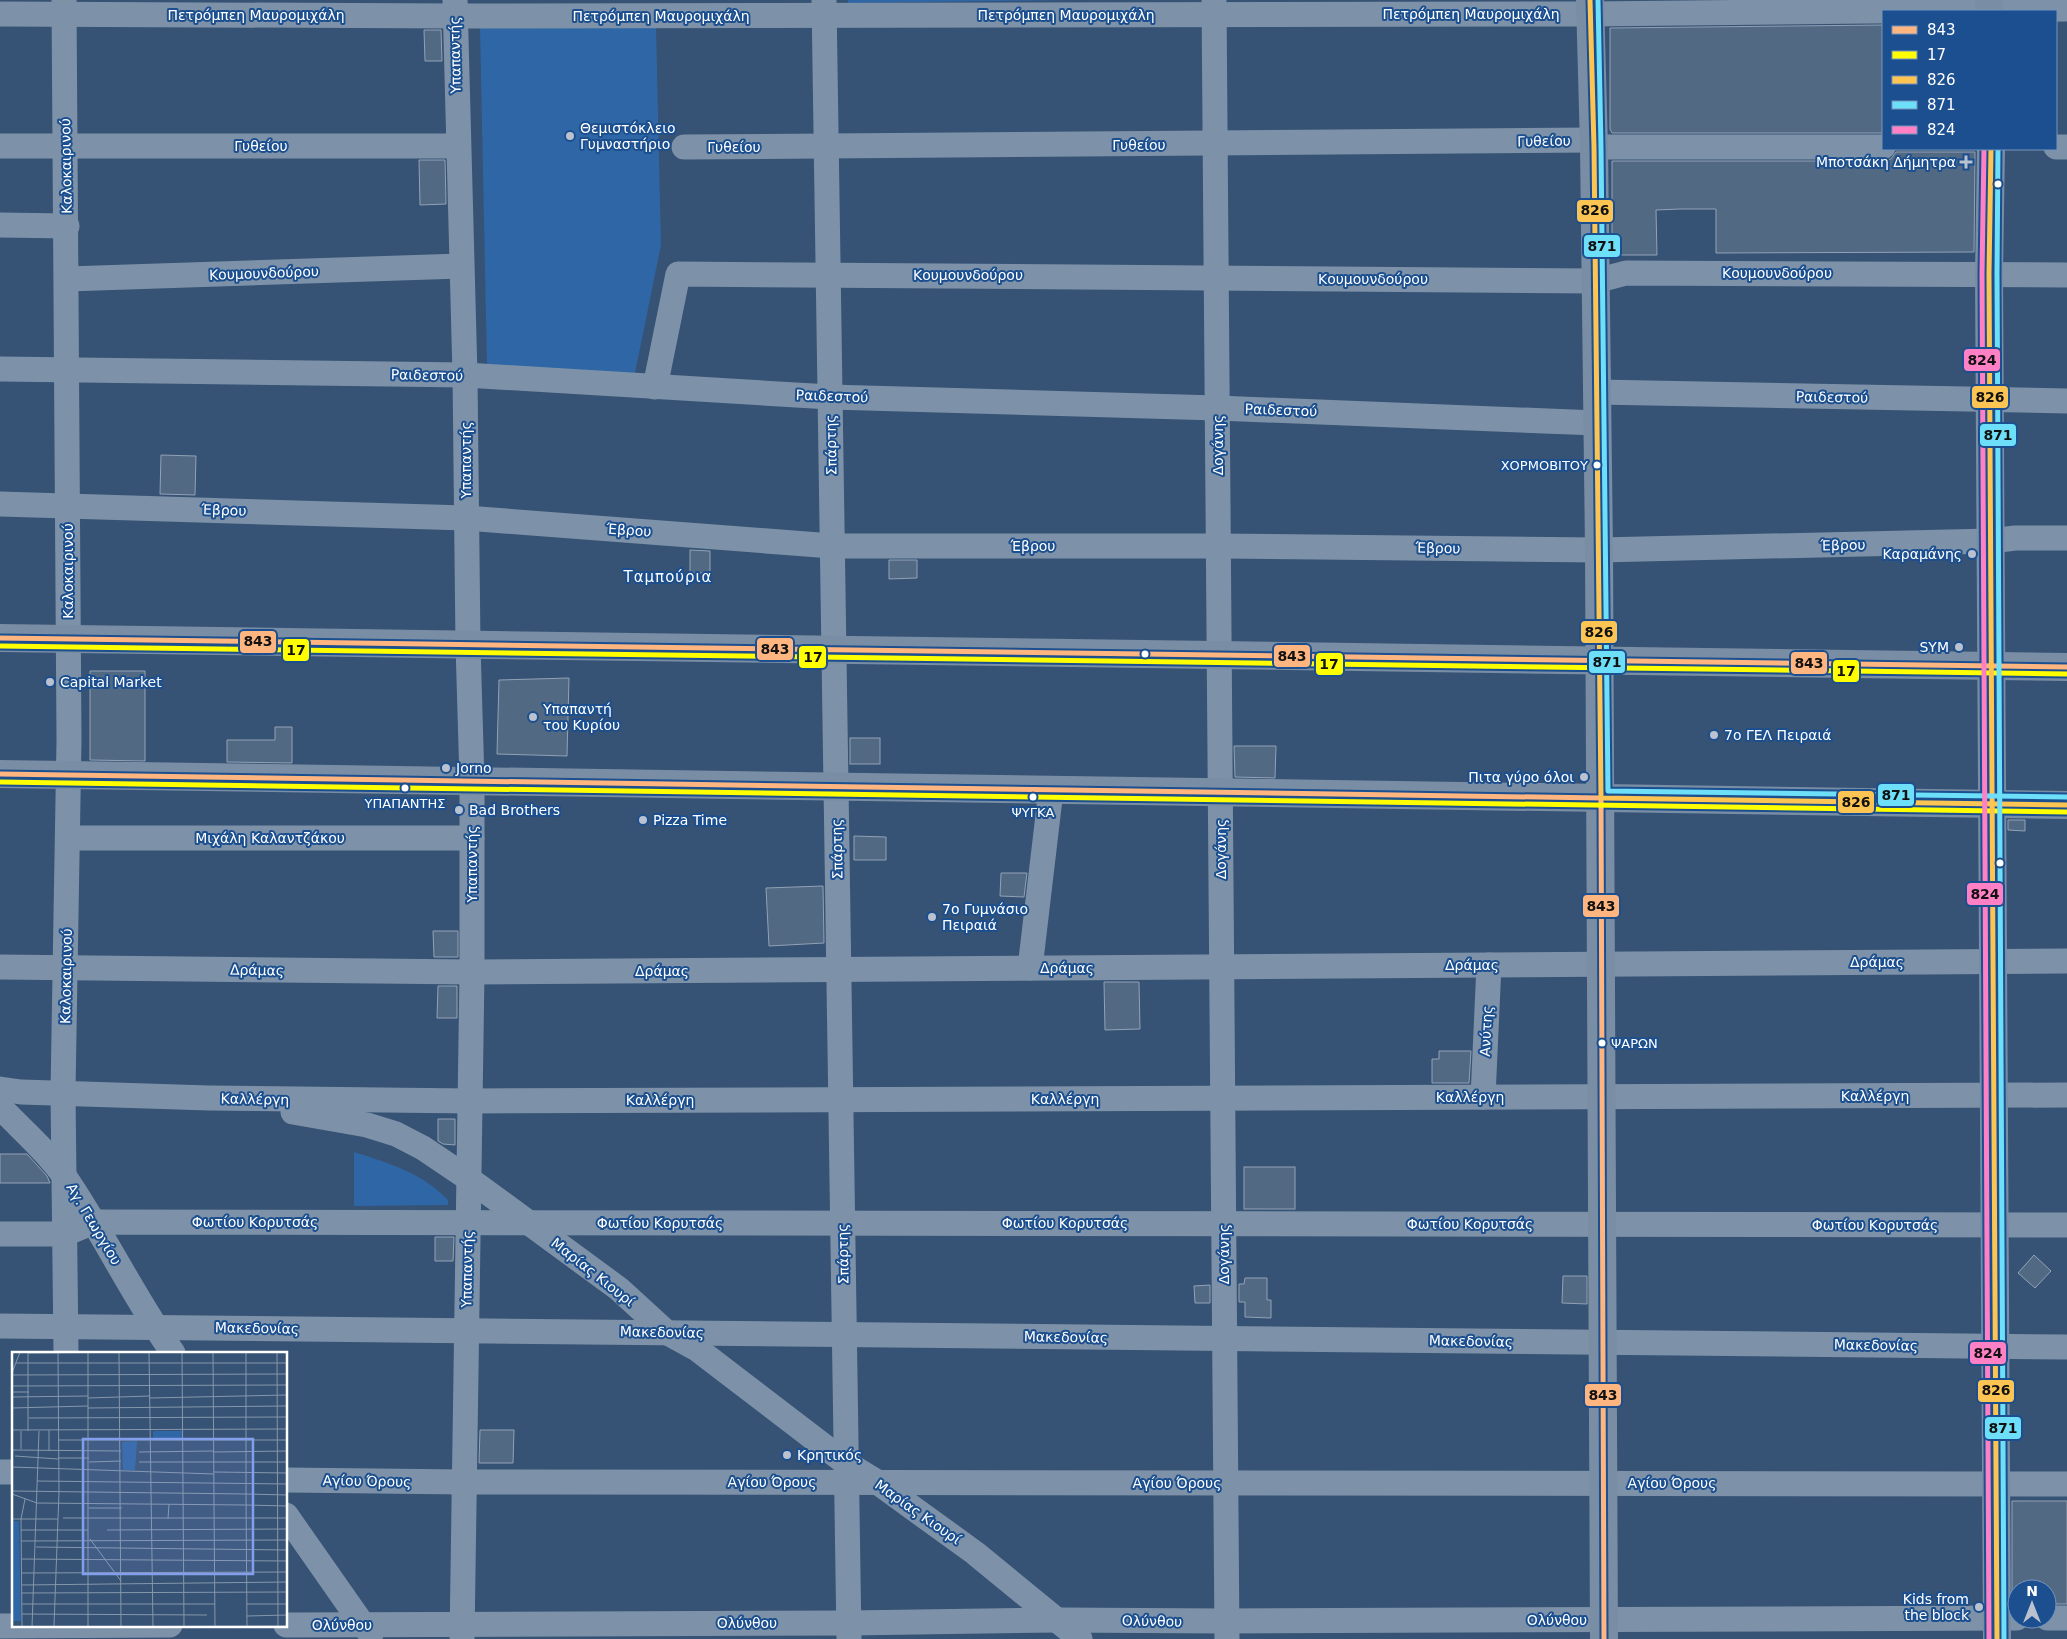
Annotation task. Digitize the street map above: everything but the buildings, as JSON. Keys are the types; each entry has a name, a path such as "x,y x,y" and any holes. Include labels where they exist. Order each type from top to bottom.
{"main road":[{"path":"1590,7 1594,144 1600,660 1604,1630"},
{"path":"1990,150 1994,1346 1996,1484 2003,1625"},
{"path":"0,638 2067,667"},
{"path":"0,774 2067,805"}],"street":[{"name":"Πετρόμπεη Μαυρομιχάλη","path":"0,14 64,7 1989,7 2067,9"},
{"name":"Καλοκαιρινού","path":"64,7 67,226 69,776 63,1101 66,1352"},
{"name":"Δογάνης","path":"1214,7 1226,1630"},
{"name":"Υπαπαντής","path":"455,8 457,146 465,376 468,645 472,781 472,972 462,1631"},
{"name":"Σπάρτης","path":"824,8 849,1631"},
{"name":"Γυθείου","path":"684,147 1215,144 1594,144 1882,147"},
{"name":"Γυθείου","path":"0,146 457,146"},
{"path":"0,225 67,226"},
{"name":"Κουμουνδούρου","path":"67,279 461,266"},
{"name":"Κουμουνδούρου","path":"655,387 678,274 1596,281 1626,273 2067,274"},
{"name":"Ραιδεστού","path":"0,369 465,376 830,397 1217,408 1597,423"},
{"name":"Ραιδεστού","path":"1597,392 2067,401"},
{"name":"Έβρου","path":"0,504 466,518 832,546 1218,546 1599,550 2067,538"},
{"path":"1030,968 1051,790"},
{"name":"Μιχάλη Καλαντζάκου","path":"68,838 472,838"},
{"name":"Δράμας","path":"0,967 472,972 2067,961"},
{"name":"Ανύτης","path":"1483,1097 1490,965"},
{"path":"0,1089 63,1101"},
{"name":"Καλλέργη","path":"63,1101 209,1098 470,1101 2067,1095"},
{"name":"Μαρίας Κιουρί","path":"209,1098 367,1125 396,1134 423,1148 469,1179 619,1289 666,1332 697,1349 846,1473 877,1482 975,1553 1080,1639"},
{"path":"0,1107 63,1101"},
{"name":"Αγ. Γεωργίου","path":"0,1107 65,1177 171,1352"},
{"name":"Φωτίου Κορυτσάς","path":"65,1234 94,1222 2067,1225"},
{"path":"0,1234 65,1234"},
{"name":"Μακεδονίας","path":"0,1326 2067,1347"},
{"name":"Αγίου Όρους","path":"288,1480 464,1482 846,1473"},
{"name":"Αγίου Όρους","path":"877,1482 2067,1484"},
{"path":"288,1518 369,1632"},
{"name":"Ολύνθου","path":"288,1625 369,1632 849,1631 1058,1620 1226,1630 1604,1630 2003,1625"},
{"path":"65,1626 65,1639"}],"shaded area":[{"path":"848,0 1073,0 848,3"},
{"name":"Θεμιστόκλειο Γυμναστήριο","path":"656,25 661,245 635,373 487,367 480,28"},
{"path":"354,1152 392,1165 416,1176 428,1183 448,1200 448,1205 354,1206"}],"transit line":[{"name":"826","path":"1590,0 1594,147 1601,798 2067,805"},
{"name":"871","path":"1598,0 1608,791 2067,797"},
{"name":"824","path":"1984,150 1982,274 1989,1639"},
{"name":"826","path":"1991,150 1989,274 1997,1639"},
{"name":"871","path":"1998,150 2004,1639"},
{"name":"843","path":"0,638 2067,667"},
{"name":"17","path":"0,646 2067,674"},
{"name":"843","path":"0,774 1601,798 1604,1639"},
{"name":"17","path":"0,782 2067,812"}],"place":[{"name":"Θεμιστόκλειο Γυμναστήριο","path":"570,136"},
{"name":"Μποτσάκη Δήμητρα","path":"1966,162"},
{"name":"ΧΟΡΜΟΒΙΤΟΥ","path":"1597,465"},
{"name":"Καραμάνης","path":"1972,554"},
{"name":"SYM","path":"1959,647"},
{"name":"Capital Market","path":"50,682"},
{"name":"Υπαπαντή του Κυρίου","path":"533,717"},
{"name":"7ο ΓΕΛ Πειραιά","path":"1714,735"},
{"name":"Jorno","path":"446,768"},
{"name":"Πιτα γύρο όλοι","path":"1584,777"},
{"name":"ΥΠΑΠΑΝΤΗΣ","path":"405,788"},
{"name":"ΨΥΓΚΑ","path":"1033,797"},
{"name":"Bad Brothers","path":"459,810"},
{"name":"Pizza Time","path":"643,820"},
{"name":"7ο Γυμνάσιο Πειραιά","path":"932,917"},
{"name":"ΨΑΡΩΝ","path":"1602,1043"},
{"name":"Κρητικός","path":"787,1455"},
{"name":"Kids from the block","path":"1979,1607"}],"district":[{"name":"Ταμπούρια","path":"668,577"}]}
